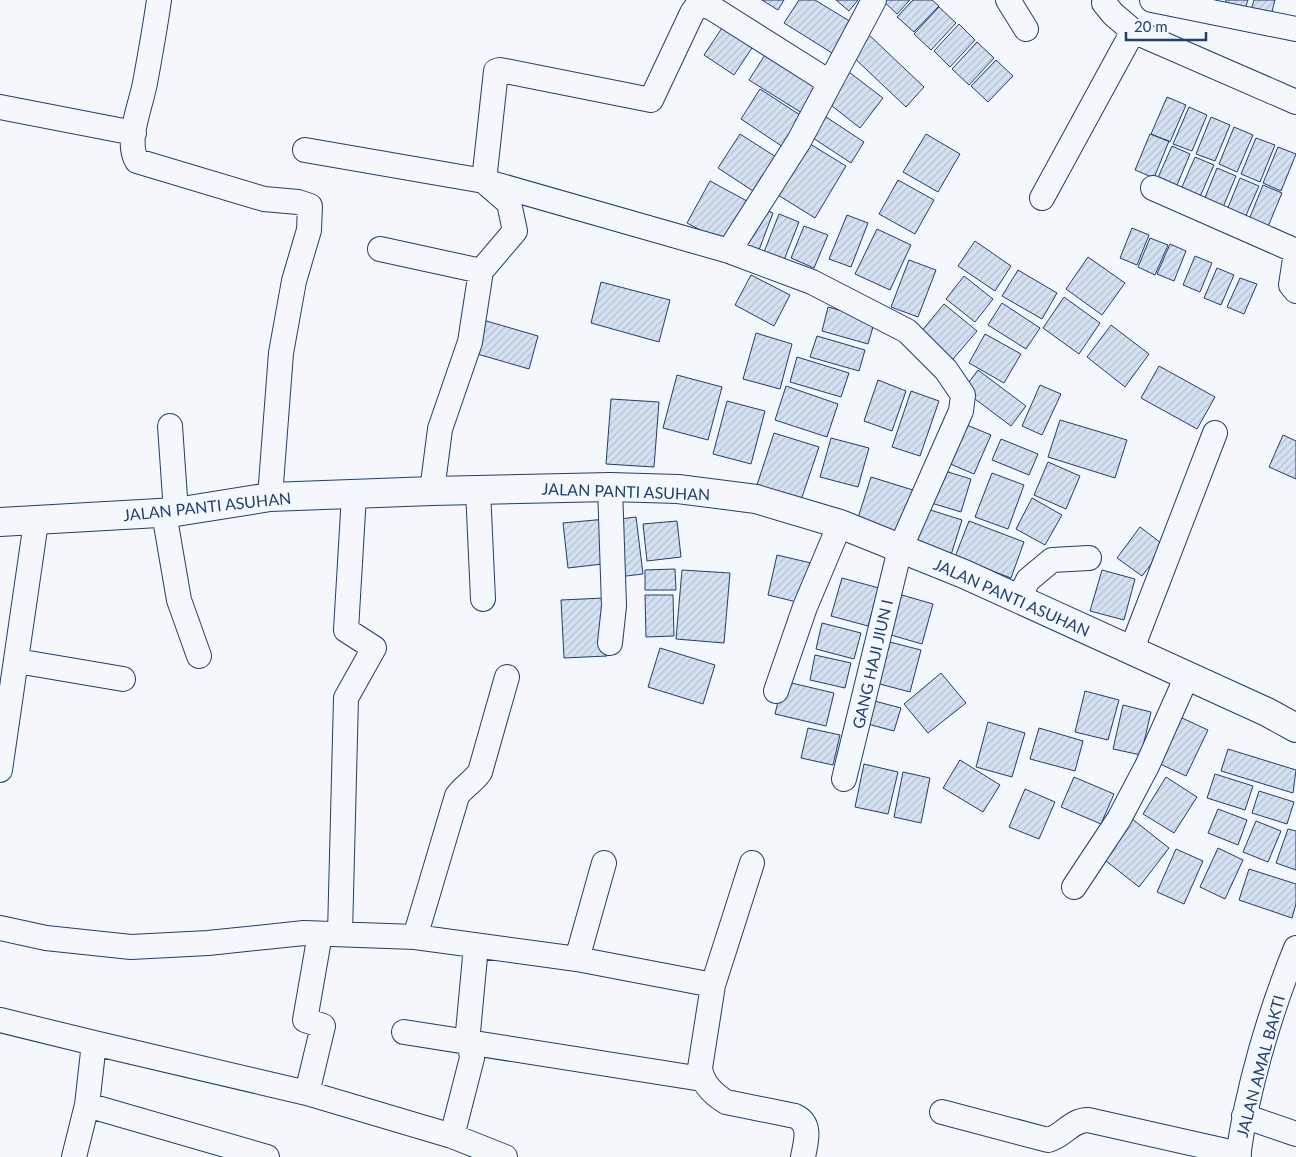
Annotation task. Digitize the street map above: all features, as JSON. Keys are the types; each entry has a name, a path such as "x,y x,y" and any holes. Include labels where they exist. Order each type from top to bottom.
{"street":[{"path":"159,0 134,133 133,154 137,161 264,200 298,202 310,206 309,230 294,281 281,353 270,497"},
{"path":"729,251 799,141 874,0"},
{"path":"1008,0 1026,29"},
{"path":"1152,0 1296,30"},
{"path":"1104,1 1114,14 1133,31 1296,102"},
{"path":"432,491 440,429 470,342 481,272 516,231 509,203 484,181 496,71 500,70 651,100 692,13 699,4 712,8 829,82"},
{"path":"1042,198 1133,31"},
{"path":"0,107 134,133"},
{"name":"GANG HAJI JIUN I","path":"305,150 484,181 729,251 812,282 908,331 946,370 963,395 961,411 900,548 844,780"},
{"path":"1153,188 1296,252 1291,285 1296,291"},
{"path":"380,249 481,272"},
{"path":"170,426 170,512 179,600 199,656"},
{"path":"1131,651 1215,434"},
{"path":"610,487 614,606 610,643"},
{"name":"JALAN PANTI ASUHAN","path":"0,522 36,522 170,512 270,497 432,491 610,487 678,489 756,499 840,524 1019,598 1267,712 1296,728"},
{"path":"478,490 483,600"},
{"path":"307,1093 323,1026 304,1020 330,934 346,698 374,648 346,630 354,495"},
{"path":"0,770 18,661 36,522"},
{"path":"776,691 805,607 840,524"},
{"path":"1019,598 1028,580 1052,560 1089,558"},
{"path":"18,661 123,679"},
{"path":"1074,887 1119,820 1147,766 1187,676"},
{"path":"415,937 457,796 463,787 472,783 480,772 507,677"},
{"path":"577,959 604,863"},
{"path":"752,863 713,985 700,1068 702,1079 717,1097 726,1102 795,1116 803,1120 807,1126 807,1140 803,1157"},
{"path":"0,928 46,938 131,947 330,934 415,937 577,959 713,985"},
{"path":"452,1136 472,1058 468,1032 476,946"},
{"name":"JALAN AMAL BAKTI","path":"1238,1155 1244,1116 1289,983 1296,948"},
{"path":"0,1020 307,1093 452,1136 505,1157"},
{"path":"404,1032 702,1079"},
{"path":"74,1157 87,1105 94,1043"},
{"path":"87,1105 267,1157"},
{"path":"942,1112 1048,1140 1055,1138 1079,1120 1088,1120 1238,1155"},
{"path":"1244,1116 1296,1134"}],"building":[{"path":"762,0 784,0 778,10"},
{"path":"799,0 815,0 851,22 832,53 784,23"},
{"path":"836,0 858,0 849,11"},
{"path":"882,0 910,0 897,14"},
{"path":"913,0 932,0 939,6 914,32 897,17"},
{"path":"1226,0 1248,0 1243,14 1224,8"},
{"path":"1254,0 1275,0 1270,19 1250,13"},
{"path":"939,7 956,23 931,50 914,34"},
{"path":"726,22 756,42 734,75 704,55"},
{"path":"959,24 975,40 950,67 934,51"},
{"path":"867,33 924,87 906,107 849,53"},
{"path":"977,42 994,58 969,85 952,69"},
{"path":"770,47 822,81 802,113 749,80"},
{"path":"996,60 1013,76 988,102 971,86"},
{"path":"849,72 883,98 860,128 827,102"},
{"path":"760,89 803,117 783,147 741,119"},
{"path":"1167,97 1186,105 1170,142 1151,134"},
{"path":"1189,107 1207,115 1192,151 1173,144"},
{"path":"823,115 864,142 851,163 810,136"},
{"path":"1211,117 1230,125 1215,161 1196,154"},
{"path":"1234,127 1253,135 1237,172 1219,164"},
{"path":"740,134 776,157 753,191 718,168"},
{"path":"926,134 960,154 938,192 903,172"},
{"path":"1150,134 1169,141 1154,178 1135,170"},
{"path":"1256,138 1275,145 1260,182 1241,174"},
{"path":"810,144 846,166 815,218 778,195"},
{"path":"1172,146 1190,154 1175,190 1156,182"},
{"path":"1278,147 1296,154 1281,191 1263,183"},
{"path":"1195,157 1214,165 1198,201 1179,194"},
{"path":"1217,168 1236,176 1221,212 1202,205"},
{"path":"1240,178 1259,186 1243,222 1225,215"},
{"path":"898,180 934,200 915,234 879,214"},
{"path":"710,181 747,201 725,243 687,223"},
{"path":"1263,185 1282,193 1267,229 1248,222"},
{"path":"758,207 773,213 759,250 743,244"},
{"path":"779,214 799,222 784,260 764,252"},
{"path":"847,215 868,223 851,267 829,259"},
{"path":"804,226 828,235 814,268 791,258"},
{"path":"1132,228 1149,235 1137,265 1120,258"},
{"path":"877,229 911,245 890,290 855,274"},
{"path":"1150,238 1168,245 1155,275 1138,267"},
{"path":"975,241 1011,266 995,291 958,266"},
{"path":"1170,244 1186,251 1174,281 1157,274"},
{"path":"1195,256 1212,263 1200,292 1183,285"},
{"path":"1088,257 1125,283 1102,315 1066,289"},
{"path":"909,260 936,270 918,317 891,307"},
{"path":"1217,268 1234,275 1221,305 1204,298"},
{"path":"1018,270 1057,293 1042,319 1002,296"},
{"path":"751,275 790,295 774,326 735,305"},
{"path":"964,276 993,299 975,322 946,299"},
{"path":"1240,278 1257,284 1244,314 1227,307"},
{"path":"601,282 670,300 659,342 591,323"},
{"path":"1064,297 1100,323 1079,354 1043,328"},
{"path":"1002,303 1040,328 1026,349 988,325"},
{"path":"944,304 977,331 948,365 916,338"},
{"path":"828,307 875,320 868,344 822,331"},
{"path":"483,320 538,336 529,369 474,353"},
{"path":"1111,325 1149,354 1125,387 1087,357"},
{"path":"756,333 792,344 780,389 743,379"},
{"path":"985,334 1021,354 1004,383 969,363"},
{"path":"817,336 865,350 859,371 810,357"},
{"path":"797,357 849,373 841,397 790,382"},
{"path":"1159,366 1215,397 1197,429 1141,398"},
{"path":"978,370 1026,406 1011,426 963,390"},
{"path":"677,375 722,387 708,440 663,428"},
{"path":"878,380 906,391 892,431 864,421"},
{"path":"1040,385 1061,394 1042,435 1022,426"},
{"path":"786,386 838,404 827,437 775,420"},
{"path":"911,391 939,401 920,456 892,447"},
{"path":"611,399 659,402 654,467 606,464"},
{"path":"727,401 765,411 751,464 713,454"},
{"path":"1060,420 1127,440 1115,478 1048,457"},
{"path":"957,421 991,435 974,474 941,460"},
{"path":"774,433 819,447 800,503 756,488"},
{"path":"1283,435 1296,441 1296,479 1269,467"},
{"path":"831,438 869,448 858,487 820,477"},
{"path":"1001,439 1038,454 1029,475 992,460"},
{"path":"1048,462 1080,476 1066,509 1034,495"},
{"path":"938,469 971,479 961,512 928,502"},
{"path":"992,473 1024,485 1008,529 975,517"},
{"path":"871,477 916,491 903,535 857,521"},
{"path":"1032,498 1062,515 1045,545 1016,529"},
{"path":"921,507 962,520 951,555 910,542"},
{"path":"636,517 643,574 618,577 611,520"},
{"path":"606,519 611,563 568,568 563,523"},
{"path":"677,521 681,557 647,561 643,524"},
{"path":"969,521 1024,542 1011,578 955,557"},
{"path":"1140,527 1165,546 1142,576 1117,558"},
{"path":"777,555 811,563 801,603 768,595"},
{"path":"675,569 676,590 645,590 645,570"},
{"path":"682,570 730,573 724,643 676,639"},
{"path":"1102,570 1135,579 1124,620 1090,611"},
{"path":"842,578 879,588 868,626 831,616"},
{"path":"895,593 933,604 922,644 884,633"},
{"path":"645,595 673,595 674,636 646,637"},
{"path":"604,598 607,656 564,658 561,600"},
{"path":"822,623 861,633 854,659 816,649"},
{"path":"882,640 921,650 910,692 872,682"},
{"path":"660,648 715,665 703,704 648,687"},
{"path":"815,655 851,663 845,688 810,680"},
{"path":"941,673 966,703 928,733 904,704"},
{"path":"783,681 834,693 826,726 775,714"},
{"path":"1085,691 1119,700 1108,740 1075,732"},
{"path":"867,699 901,708 894,731 860,722"},
{"path":"1123,705 1151,712 1141,755 1113,749"},
{"path":"1180,717 1208,730 1186,776 1158,763"},
{"path":"988,722 1025,733 1012,777 976,767"},
{"path":"808,728 840,735 833,765 801,758"},
{"path":"1039,728 1083,741 1075,771 1030,759"},
{"path":"1228,749 1296,770 1293,793 1221,771"},
{"path":"960,760 1000,785 983,812 943,788"},
{"path":"864,764 898,772 888,814 855,807"},
{"path":"903,772 930,778 921,823 894,817"},
{"path":"1215,774 1253,786 1245,810 1207,798"},
{"path":"1074,777 1114,794 1101,824 1061,807"},
{"path":"1166,777 1197,797 1174,833 1143,814"},
{"path":"1025,789 1055,802 1039,839 1009,827"},
{"path":"1259,791 1294,802 1287,824 1252,813"},
{"path":"1218,809 1247,820 1238,845 1208,833"},
{"path":"1131,818 1169,848 1139,887 1101,857"},
{"path":"1256,821 1281,831 1268,862 1243,852"},
{"path":"1288,829 1296,831 1296,870 1276,863"},
{"path":"1218,848 1243,860 1225,899 1200,887"},
{"path":"1176,849 1203,861 1184,904 1157,892"},
{"path":"1249,869 1296,884 1296,904 1292,918 1239,900"}]}
